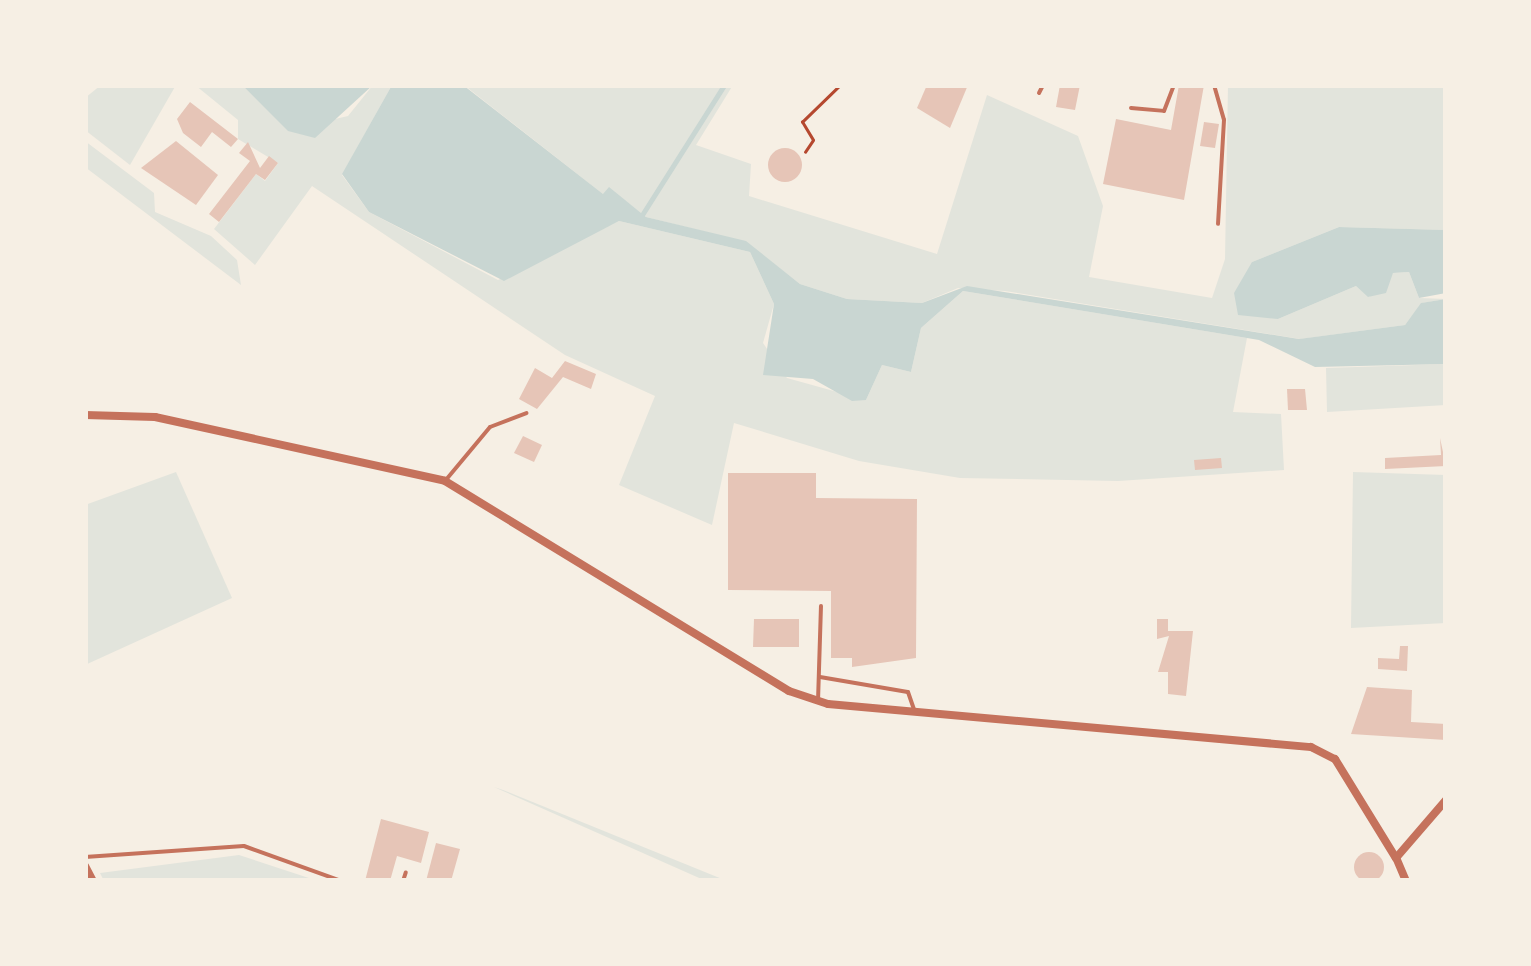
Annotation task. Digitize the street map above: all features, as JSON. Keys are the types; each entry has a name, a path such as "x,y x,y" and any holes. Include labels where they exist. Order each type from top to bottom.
{"street":[{"path":"85,415 155,417 444,480 818,701 1311,747 1335,759 1406,881"},
{"path":"1396,858 1446,800"},
{"path":"85,866 93,881"}],"lane":[{"path":"1039,93 1043,85"},
{"path":"1131,108 1164,111 1174,85"},
{"path":"1214,85 1224,120 1218,224"},
{"path":"444,480 490,427 526,413"},
{"path":"818,701 821,606"},
{"path":"820,677 912,693 914,712"},
{"path":"85,858 244,846 341,881"},
{"path":"403,881 406,872"}],"path":[{"path":"805,152 813,140 802,122 840,85"}],"shaded area":[{"path":"101,85 176,85 130,165 85,130 85,98"},
{"path":"195,85 242,85 288,130 348,116 373,85 392,85 342,175 369,212 498,280 619,221 750,252 774,304 763,343 787,378 866,400 882,365 911,372 921,328 963,291 1247,338 1233,412 1281,414 1284,470 1118,481 960,478 859,461 734,423 712,525 619,485 655,396 565,355 312,186 255,265 214,229 256,174 265,181 278,163 238,139 238,120"},
{"path":"242,85 373,85 315,138 288,131"},
{"path":"392,85 463,85 603,194 609,187 646,217 746,241 800,284 847,299 922,303 967,286 1299,339 1405,325 1421,303 1446,299 1446,364 1315,367 1259,340 963,291 921,328 911,372 882,365 866,400 852,401 813,379 763,375 774,304 750,252 619,221 504,281 369,212 342,174"},
{"path":"464,85 733,85 696,145 751,164 749,196 937,254 987,95 1078,136 1103,206 1089,277 1212,298 1225,259 1228,85 1446,85 1446,230 1339,227 1252,262 1278,319 1356,286 1369,297 1393,273 1409,272 1419,298 1446,299 1422,303 1405,325 1300,339 1005,291 958,288 922,303 847,299 800,284 746,242 646,217 609,188 604,195"},
{"path":"85,141 154,193 155,212 211,236 237,260 241,285 85,167"},
{"path":"1339,227 1446,230 1446,293 1419,298 1409,272 1393,273 1386,293 1368,297 1356,286 1278,319 1238,315 1234,293 1252,262"},
{"path":"1446,364 1446,405 1327,412 1326,368"},
{"path":"176,472 232,598 85,665 85,505"},
{"path":"1353,472 1446,475 1446,623 1351,628"},
{"path":"494,787 503,790 727,881 706,881"},
{"path":"239,855 318,881 104,881 100,873"}],"building":[{"path":"927,85 968,85 950,128 917,108"},
{"path":"1060,85 1080,85 1075,110 1056,107"},
{"path":"1179,85 1204,85 1184,200 1103,184 1116,119 1171,130"},
{"path":"190,102 238,139 231,147 212,132 201,147 183,133 177,119"},
{"path":"1204,122 1219,124 1215,148 1200,146"},
{"path":"176,141 218,175 196,205 141,168"},
{"path":"248,142 260,168 269,156 278,163 265,180 256,174 219,222 209,214 250,161 239,153"},
{"path":"785,148 797,153 802,165 797,177 785,182 773,177 768,165 773,153"},
{"path":"565,361 596,374 591,389 563,377 537,409 519,399 535,368 552,378"},
{"path":"1287,389 1305,389 1307,410 1288,410"},
{"path":"523,436 542,445 534,462 514,453"},
{"path":"1440,438 1446,466 1385,469 1385,458 1441,455"},
{"path":"1221,458 1222,468 1195,470 1194,460"},
{"path":"728,473 816,473 816,498 917,499 916,658 852,667 852,658 831,658 831,591 728,590"},
{"path":"754,619 799,619 799,647 753,647"},
{"path":"1157,619 1168,619 1168,631 1193,631 1186,696 1168,694 1168,672 1158,672 1169,636 1157,639"},
{"path":"1400,646 1408,646 1407,671 1378,669 1378,658 1399,659"},
{"path":"1367,687 1412,690 1411,722 1446,724 1446,740 1351,734"},
{"path":"381,819 429,832 421,863 397,856 390,881 365,881"},
{"path":"436,843 460,849 451,881 426,881"},
{"path":"1369,852 1380,856 1384,867 1380,878 1369,882 1358,878 1354,867 1358,856"}],"waterway":[{"path":"640,218 724,85"}]}
